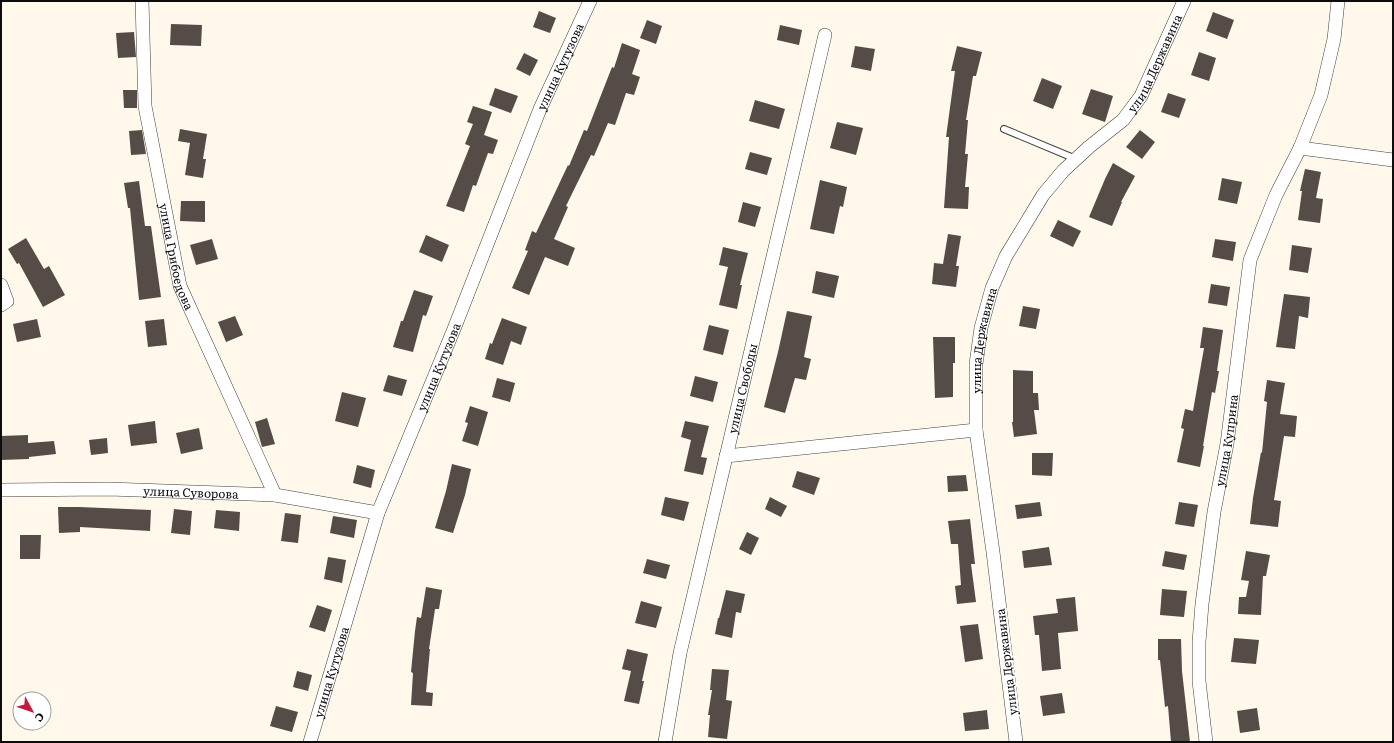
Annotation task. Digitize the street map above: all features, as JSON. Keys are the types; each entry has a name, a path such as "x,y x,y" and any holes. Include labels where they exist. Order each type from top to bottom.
{"street":[{"name":"улица Грибоедова","path":"142,1 145,106 180,286 275,495"},
{"name":"улица Кутузова","path":"310,742 378,513 454,329 540,109 590,1"},
{"name":"улица Державина","path":"1016,742 993,552 976,430 976,364 981,328 992,288 1006,256 1042,195 1063,171 1123,120 1141,96 1184,1"},
{"name":"улица Куприна","path":"1206,742 1200,681 1199,642 1201,619 1216,504 1227,444 1250,260 1276,195 1300,148 1321,95 1334,39 1338,1"},
{"name":"улица Свободы","path":"665,742 680,653 825,35"},
{"path":"1300,148 1393,160"},
{"path":"1,285 7,301 1,305"},
{"path":"726,456 976,430"},
{"name":"улица Суворова","path":"1,490 109,489 275,495 378,513"}],"lane":[{"path":"1004,129 1076,159"}],"building":[{"path":"539,11 556,18 550,33 533,27"},
{"path":"1213,12 1234,20 1227,39 1206,31"},
{"path":"647,20 662,26 656,44 640,38"},
{"path":"171,24 202,25 201,46 170,45"},
{"path":"780,25 802,30 799,45 777,40"},
{"path":"134,32 136,57 118,58 116,33"},
{"path":"622,43 640,50 632,74 640,77 634,95 626,93 615,125 608,123 594,156 591,155 566,206 568,207 554,239 575,248 568,266 545,257 529,295 512,288 528,251 525,250 532,231 536,233 568,165 569,166 584,130 587,131 612,67 614,68"},
{"path":"855,46 875,49 871,71 851,67"},
{"path":"957,46 982,52 976,76 973,76 966,120 968,120 965,154 968,154 965,187 969,187 968,209 944,208 949,137 946,137 955,71 951,71"},
{"path":"1199,52 1216,58 1209,81 1191,75"},
{"path":"524,53 538,60 530,76 516,69"},
{"path":"1042,78 1062,86 1053,109 1033,101"},
{"path":"495,88 518,96 511,113 489,105"},
{"path":"1091,89 1113,96 1105,122 1082,114"},
{"path":"123,90 137,90 137,108 124,108"},
{"path":"1168,93 1186,99 1179,118 1161,112"},
{"path":"755,100 785,109 779,129 749,121"},
{"path":"473,106 492,112 484,135 498,140 493,154 488,153 476,186 473,185 464,212 446,206 470,146 465,144 473,124 467,122"},
{"path":"837,122 863,128 856,155 830,148"},
{"path":"180,129 207,134 203,159 206,159 203,178 185,175 190,143 178,141"},
{"path":"142,130 146,154 131,155 129,131"},
{"path":"1140,130 1155,142 1142,159 1126,147"},
{"path":"750,152 772,158 767,175 745,169"},
{"path":"1113,163 1135,176 1121,202 1112,226 1089,217"},
{"path":"1305,169 1321,172 1316,198 1323,199 1320,223 1298,220 1302,191 1300,191"},
{"path":"1222,178 1242,182 1237,204 1218,200"},
{"path":"820,180 847,187 843,207 840,206 834,234 810,229"},
{"path":"139,181 145,226 151,226 161,297 139,300 130,208 128,208 124,183"},
{"path":"181,201 205,201 205,222 180,221"},
{"path":"743,202 761,207 755,227 738,222"},
{"path":"1058,220 1081,231 1073,247 1050,236"},
{"path":"948,234 961,236 956,266 959,266 956,287 932,284 934,263 943,264"},
{"path":"426,235 449,245 442,262 419,252"},
{"path":"26,238 44,269 49,266 65,295 43,307 19,263 17,264 8,249"},
{"path":"212,239 218,259 196,265 190,245"},
{"path":"1215,239 1236,242 1233,261 1212,257"},
{"path":"1292,245 1312,248 1308,273 1289,270"},
{"path":"723,247 748,253 740,285 742,285 737,309 719,305 728,267 719,265"},
{"path":"816,271 839,276 834,298 812,293"},
{"path":"1211,284 1230,287 1227,306 1208,303"},
{"path":"414,290 433,296 426,316 423,315 413,352 393,347 401,321 403,321"},
{"path":"1284,294 1310,297 1308,318 1299,316 1295,349 1276,347"},
{"path":"1023,306 1040,309 1036,329 1019,326"},
{"path":"787,311 812,316 804,357 811,359 806,380 795,378 785,413 764,407"},
{"path":"235,316 243,335 226,342 218,322"},
{"path":"502,318 527,327 521,345 511,341 503,365 485,359 490,343 492,344"},
{"path":"37,319 41,337 17,342 13,324"},
{"path":"164,319 167,345 148,347 145,321"},
{"path":"709,325 729,330 723,355 703,350"},
{"path":"1203,327 1223,330 1217,371 1219,371 1215,393 1212,392 1200,467 1177,462 1184,429 1181,428 1185,409 1193,411 1204,348 1200,348"},
{"path":"933,337 955,337 953,397 935,398"},
{"path":"1013,370 1033,371 1033,393 1038,393 1039,410 1034,410 1037,434 1014,437 1012,422"},
{"path":"388,375 407,380 402,396 383,391"},
{"path":"695,376 718,382 713,402 690,396"},
{"path":"497,378 515,383 510,402 492,397"},
{"path":"1267,380 1285,383 1280,414 1297,416 1295,437 1284,436 1274,500 1281,501 1278,527 1250,524 1261,452 1262,453 1267,402 1264,401"},
{"path":"342,392 366,398 358,427 335,421"},
{"path":"470,406 488,412 478,446 462,441 468,423 465,422"},
{"path":"267,418 275,444 262,447 255,422"},
{"path":"155,421 157,443 131,446 128,425"},
{"path":"685,421 709,426 701,457 707,458 703,475 684,471 691,440 681,437"},
{"path":"199,428 203,449 181,454 176,433"},
{"path":"28,435 28,443 54,441 56,454 29,457 29,459 1,460 1,436"},
{"path":"107,438 108,453 91,455 89,440"},
{"path":"1032,453 1053,453 1052,476 1032,475"},
{"path":"452,464 471,469 465,495 453,533 435,528"},
{"path":"357,465 375,470 371,488 353,483"},
{"path":"797,471 820,478 814,495 792,487"},
{"path":"966,475 968,491 948,492 947,476"},
{"path":"665,497 689,502 684,521 661,515"},
{"path":"770,497 787,506 781,517 765,509"},
{"path":"1040,502 1042,516 1017,519 1015,505"},
{"path":"1179,502 1198,505 1194,527 1175,524"},
{"path":"58,507 151,510 150,531 80,527 80,532 59,533"},
{"path":"174,509 192,511 190,535 171,533"},
{"path":"216,510 240,512 239,531 214,528"},
{"path":"285,513 301,515 298,543 281,541"},
{"path":"333,516 357,520 354,538 330,533"},
{"path":"970,519 975,564 971,564 976,602 957,604 955,586 961,585 958,544 951,544 948,521"},
{"path":"747,532 759,538 751,555 739,549"},
{"path":"20,535 41,535 40,559 20,559"},
{"path":"1049,547 1052,565 1024,568 1022,551"},
{"path":"1165,551 1187,555 1184,570 1162,566"},
{"path":"1246,551 1270,555 1266,576 1263,576 1261,615 1238,614 1239,597 1246,597 1249,581 1241,580"},
{"path":"328,557 346,560 342,583 324,579"},
{"path":"647,559 670,565 666,579 643,573"},
{"path":"426,587 442,590 439,609 435,609 429,649 426,692 433,693 432,706 411,705 413,673 411,672 415,631 417,617 421,618"},
{"path":"1162,589 1187,591 1184,617 1160,615"},
{"path":"726,590 745,594 741,613 736,612 732,638 715,634"},
{"path":"1075,597 1078,631 1058,633 1061,669 1042,671 1039,635 1035,635 1033,616 1058,613 1056,599"},
{"path":"641,601 662,607 656,628 635,623"},
{"path":"317,605 332,610 325,632 309,627"},
{"path":"978,624 983,659 965,662 960,626"},
{"path":"1234,638 1259,640 1256,664 1231,662"},
{"path":"1158,639 1181,639 1182,671 1190,742 1171,742 1168,706 1165,707 1160,660 1158,660"},
{"path":"627,649 648,654 639,704 624,701 631,671 622,669"},
{"path":"712,669 729,670 726,700 732,701 727,739 708,737 710,715 708,715 712,690 710,690"},
{"path":"297,671 312,675 308,691 293,687"},
{"path":"1062,693 1065,713 1043,716 1040,696"},
{"path":"276,706 298,712 292,732 270,726"},
{"path":"1257,708 1260,730 1240,733 1237,711"},
{"path":"987,710 989,729 965,731 963,713"}]}
